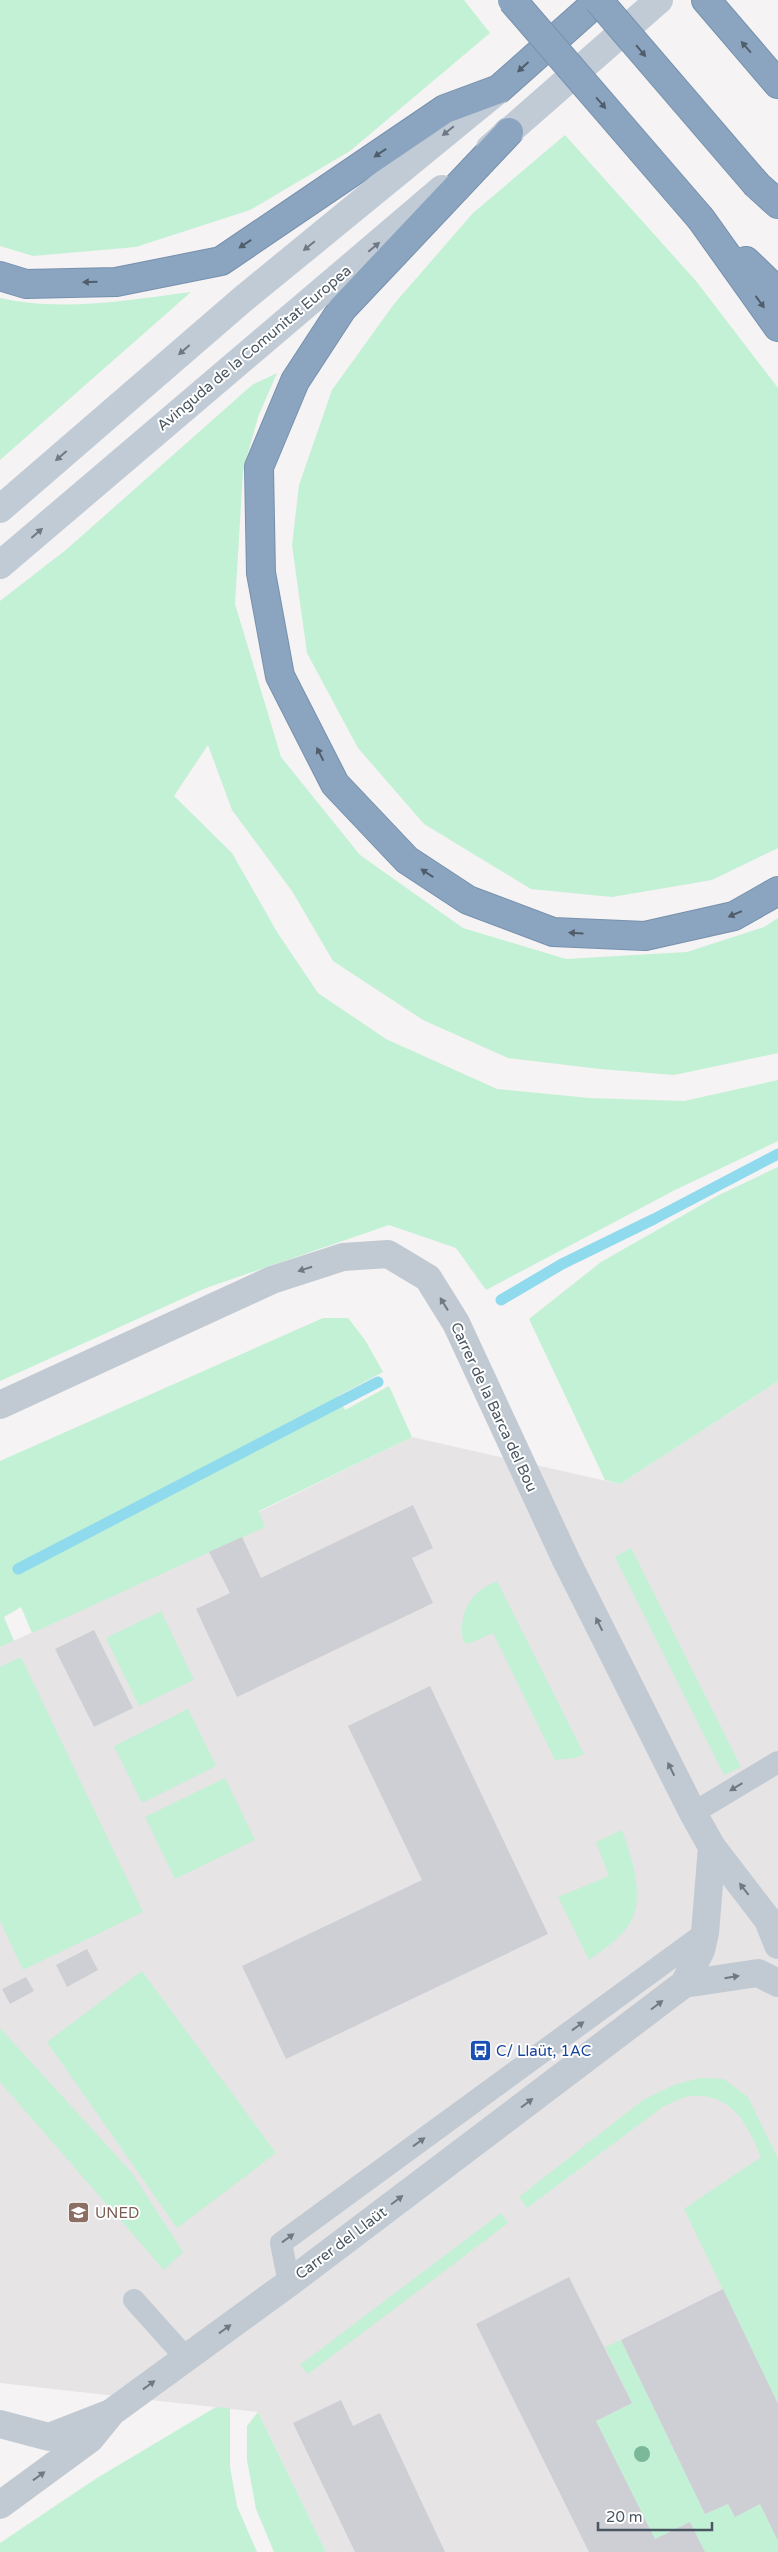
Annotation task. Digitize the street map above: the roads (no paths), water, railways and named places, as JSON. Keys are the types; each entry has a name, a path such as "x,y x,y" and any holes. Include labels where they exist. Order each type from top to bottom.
{"highway":[{"path":"512,0 701,219 778,327"},
{"path":"0,276 26,284 116,282 221,261 445,109 499,89 599,0 757,185 778,204"},
{"path":"706,0 778,84"},
{"path":"509,132 342,309 295,381 260,467 261,573 280,676 335,784 407,860 468,900 553,932 645,936 734,916 778,891"},
{"path":"701,219 778,292"}],"main road":[{"name":"Avinguda de la Comunitat Europea","path":"0,565 509,132 658,0"},
{"path":"0,509 243,299 499,89"}],"street":[{"name":"Carrer de la Barca del Bou","path":"0,1405 272,1280 343,1257 388,1254 428,1278 456,1323 566,1560 693,1813 712,1847 773,1916 778,1945"},
{"name":"Carrer del Llaüt","path":"0,2505 90,2439 112,2412 289,2282 684,1984 701,1950 705,1934 712,1847"},
{"name":"Carrer del Llaüt","path":"684,1984 758,1973 778,1983"},
{"path":"0,2424 49,2436 112,2412"}],"lane":[{"path":"693,1813 778,1762"},
{"path":"289,2282 280,2243 705,1934"},
{"path":"134,2300 186,2358"}],"waterway":[{"path":"501,1300 562,1264 654,1219 778,1154"},
{"path":"18,1569 378,1382"}],"place":[{"name":"C/ Llaüt, 1AC","path":"480,2051"},
{"name":"UNED","path":"79,2213"}]}
